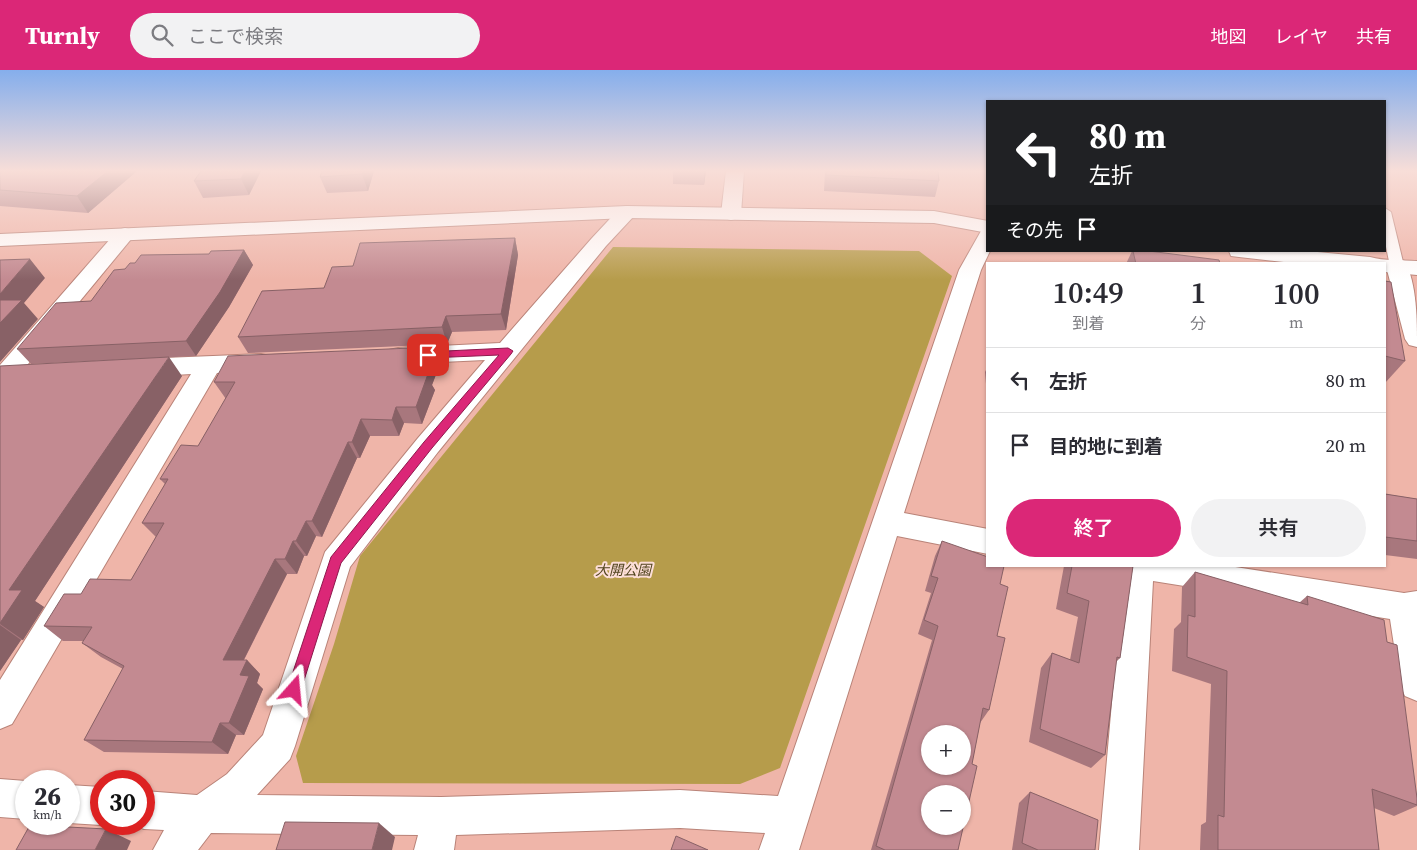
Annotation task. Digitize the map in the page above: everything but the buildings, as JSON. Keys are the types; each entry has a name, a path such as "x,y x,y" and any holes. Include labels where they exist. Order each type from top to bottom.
{"street":[{"path":"731,214 732,207"},
{"path":"173,850 202,814 240,787 276,746 336,561 428,445 627,212"},
{"path":"0,240 627,212 934,217 986,228"},
{"path":"0,258 721,227 936,234 986,228"},
{"path":"1,378 125,234"},
{"path":"155,811 437,833 680,809 784,833 970,270 986,240"},
{"path":"1249,252 1350,262"},
{"path":"1400,267 1417,339"},
{"path":"379,357 508,351"},
{"path":"112,370 280,361"},
{"path":"0,712 210,364"},
{"path":"1,378 33,374"},
{"path":"887,522 986,542"},
{"path":"1119,850 1140,567"},
{"path":"1147,567 1410,606 1417,685"},
{"path":"0,798 15,799"}],"lane":[{"path":"1386,216 1400,267"}],"green space":[{"name":"大開公園","path":"613,247 919,251 952,276 780,768 740,784 303,783 296,756 334,644 360,556"}],"route":[{"path":"294,690 336,561 428,445 508,351 428,355"}]}
